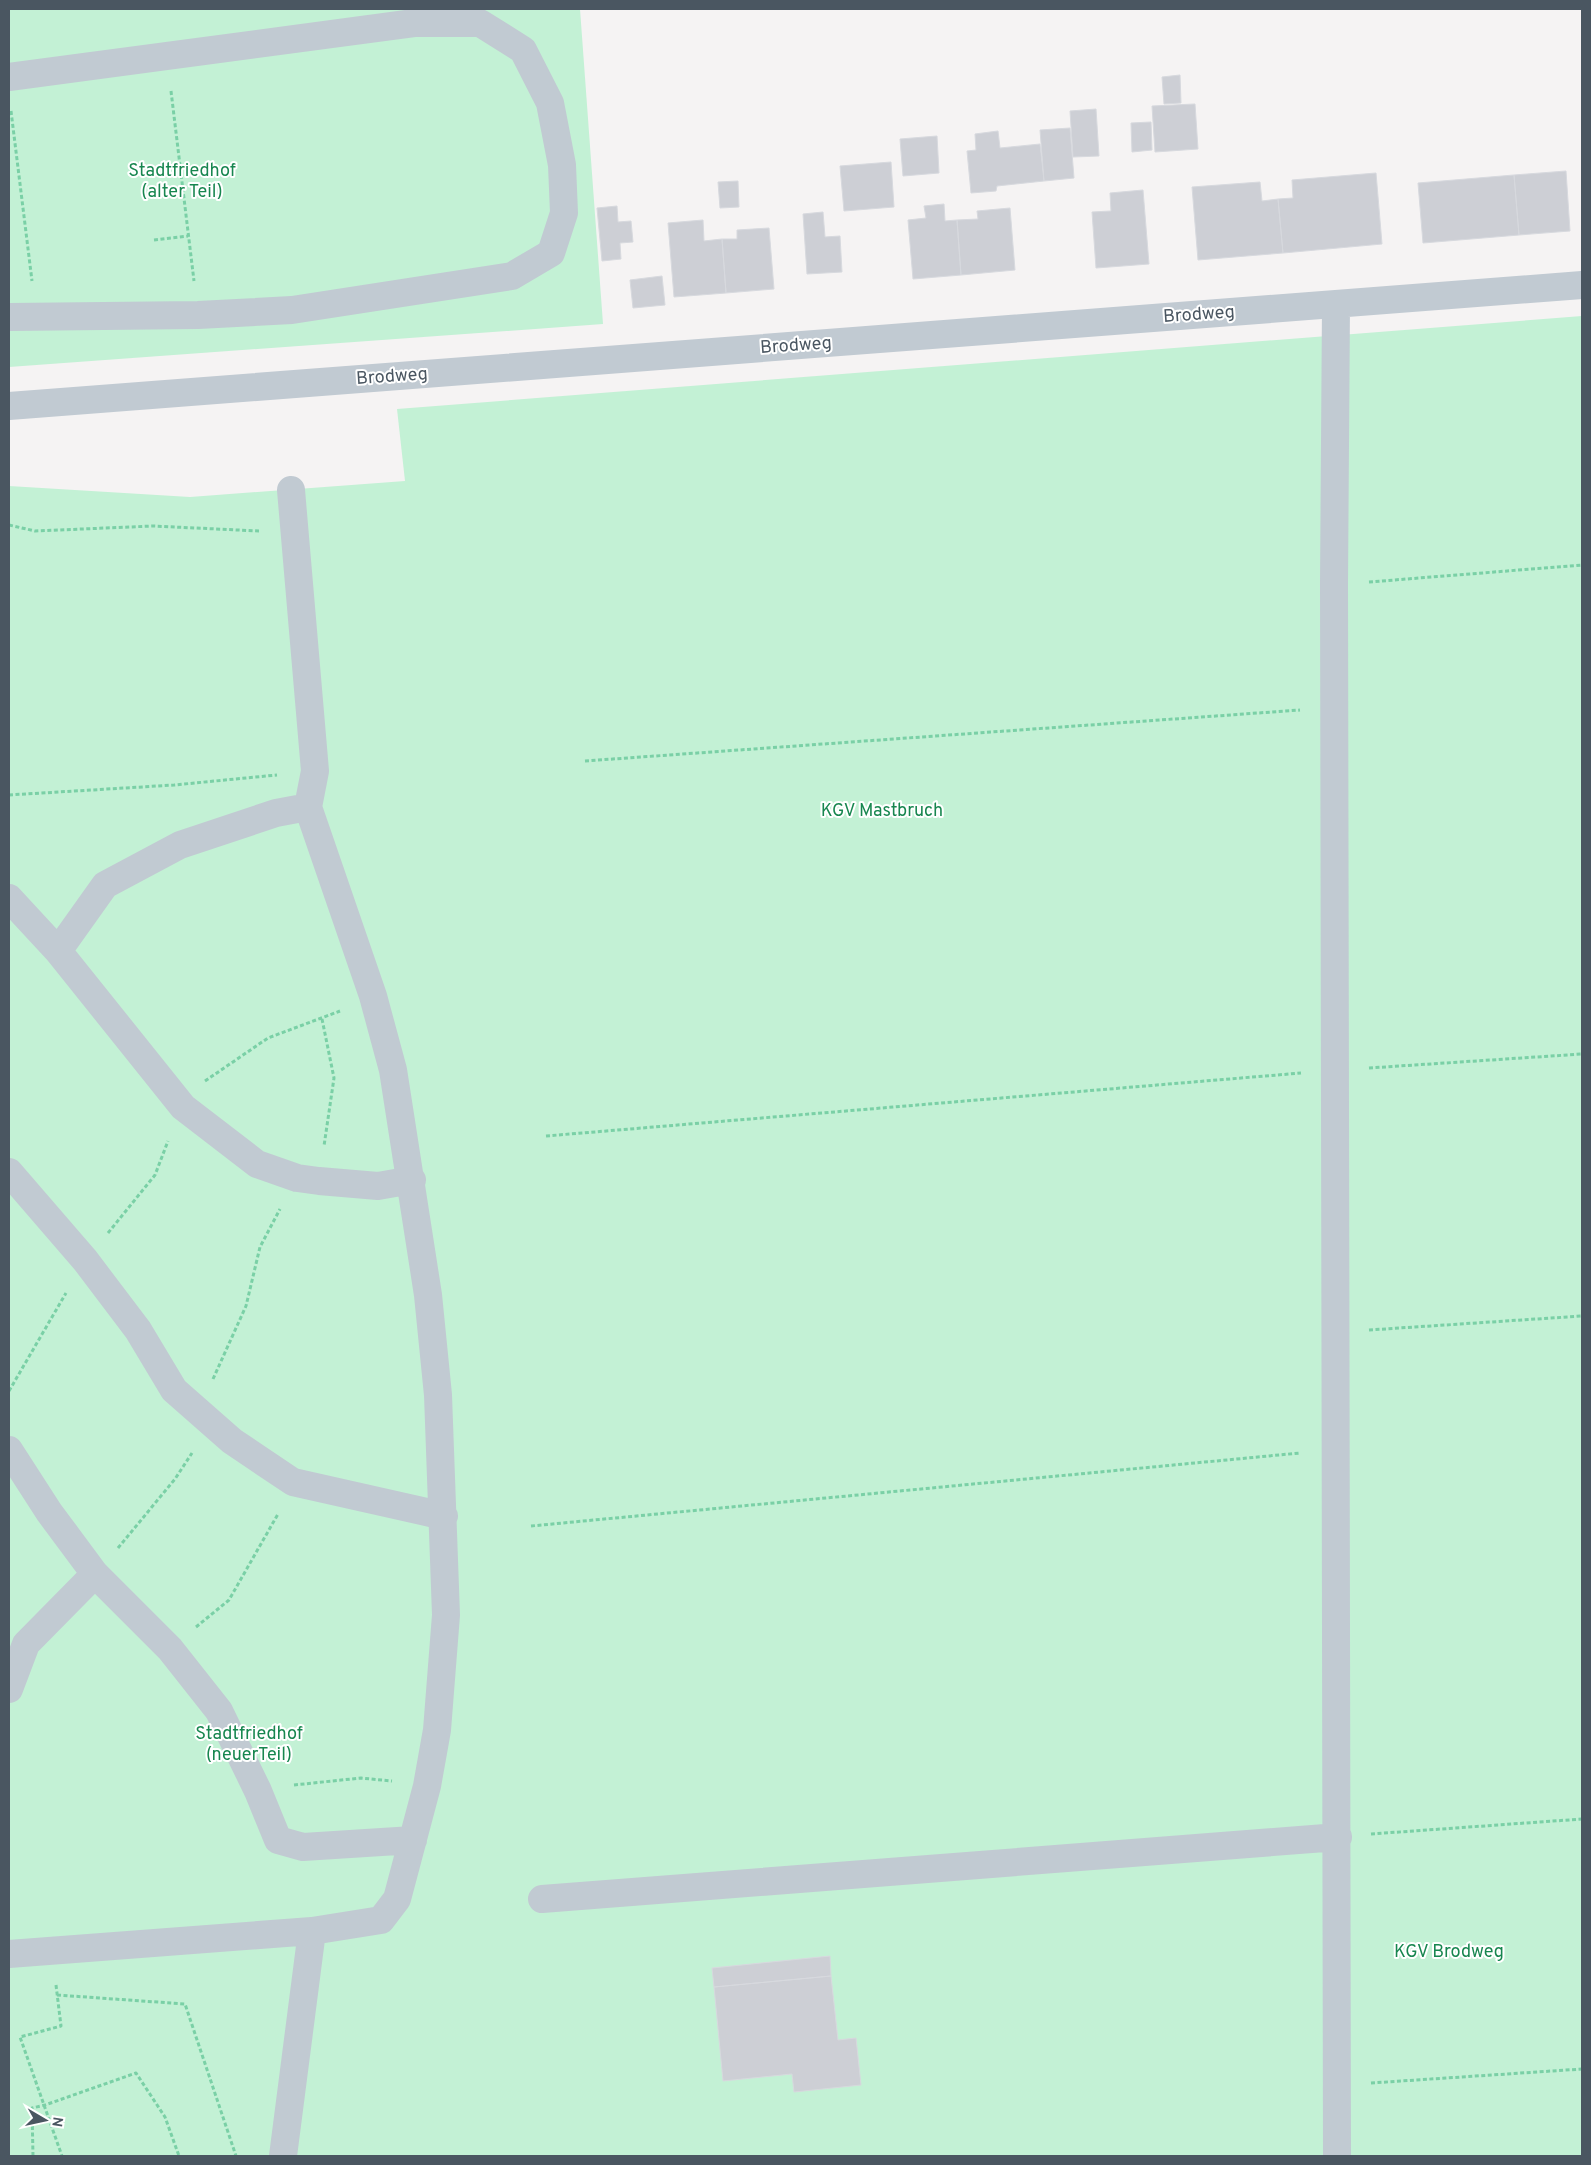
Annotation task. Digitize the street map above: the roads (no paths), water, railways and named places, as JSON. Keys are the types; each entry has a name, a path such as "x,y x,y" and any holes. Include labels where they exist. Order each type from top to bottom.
{"street":[{"path":"9,90 168,57 414,23 480,24 523,50 550,103 562,165 564,213 551,253 512,276 292,310 198,314 9,317"},
{"name":"Brodweg","path":"9,406 1582,286"},
{"path":"1336,304 1334,584 1338,1837 1337,2156"},
{"path":"9,1954 312,1931 381,1920 397,1899 427,1786 438,1730 446,1615 444,1516 438,1386 428,1295 412,1180 393,1070 373,996 308,807 315,771 291,490"},
{"path":"58,951 105,885 180,845 276,812 308,807"},
{"path":"9,898 58,951 183,1107 257,1164 308,1179 378,1186 412,1180"},
{"path":"9,1172 85,1260 138,1330 174,1390 232,1441 294,1482 444,1516"},
{"path":"9,1450 49,1512 95,1574 170,1648 219,1711 258,1792 278,1840 303,1847 413,1840"},
{"path":"9,1689 17,1640 95,1574"},
{"path":"542,1899 1338,1837"},
{"path":"283,2156 312,1931"}],"park label":[{"name":"Stadtfriedhof (alter Teil)","path":"182,181"},
{"name":"KGV Mastbruch","path":"882,811"},
{"name":"Stadtfriedhof (neuerTeil)","path":"249,1744"},
{"name":"KGV Brodweg","path":"1449,1952"}]}
